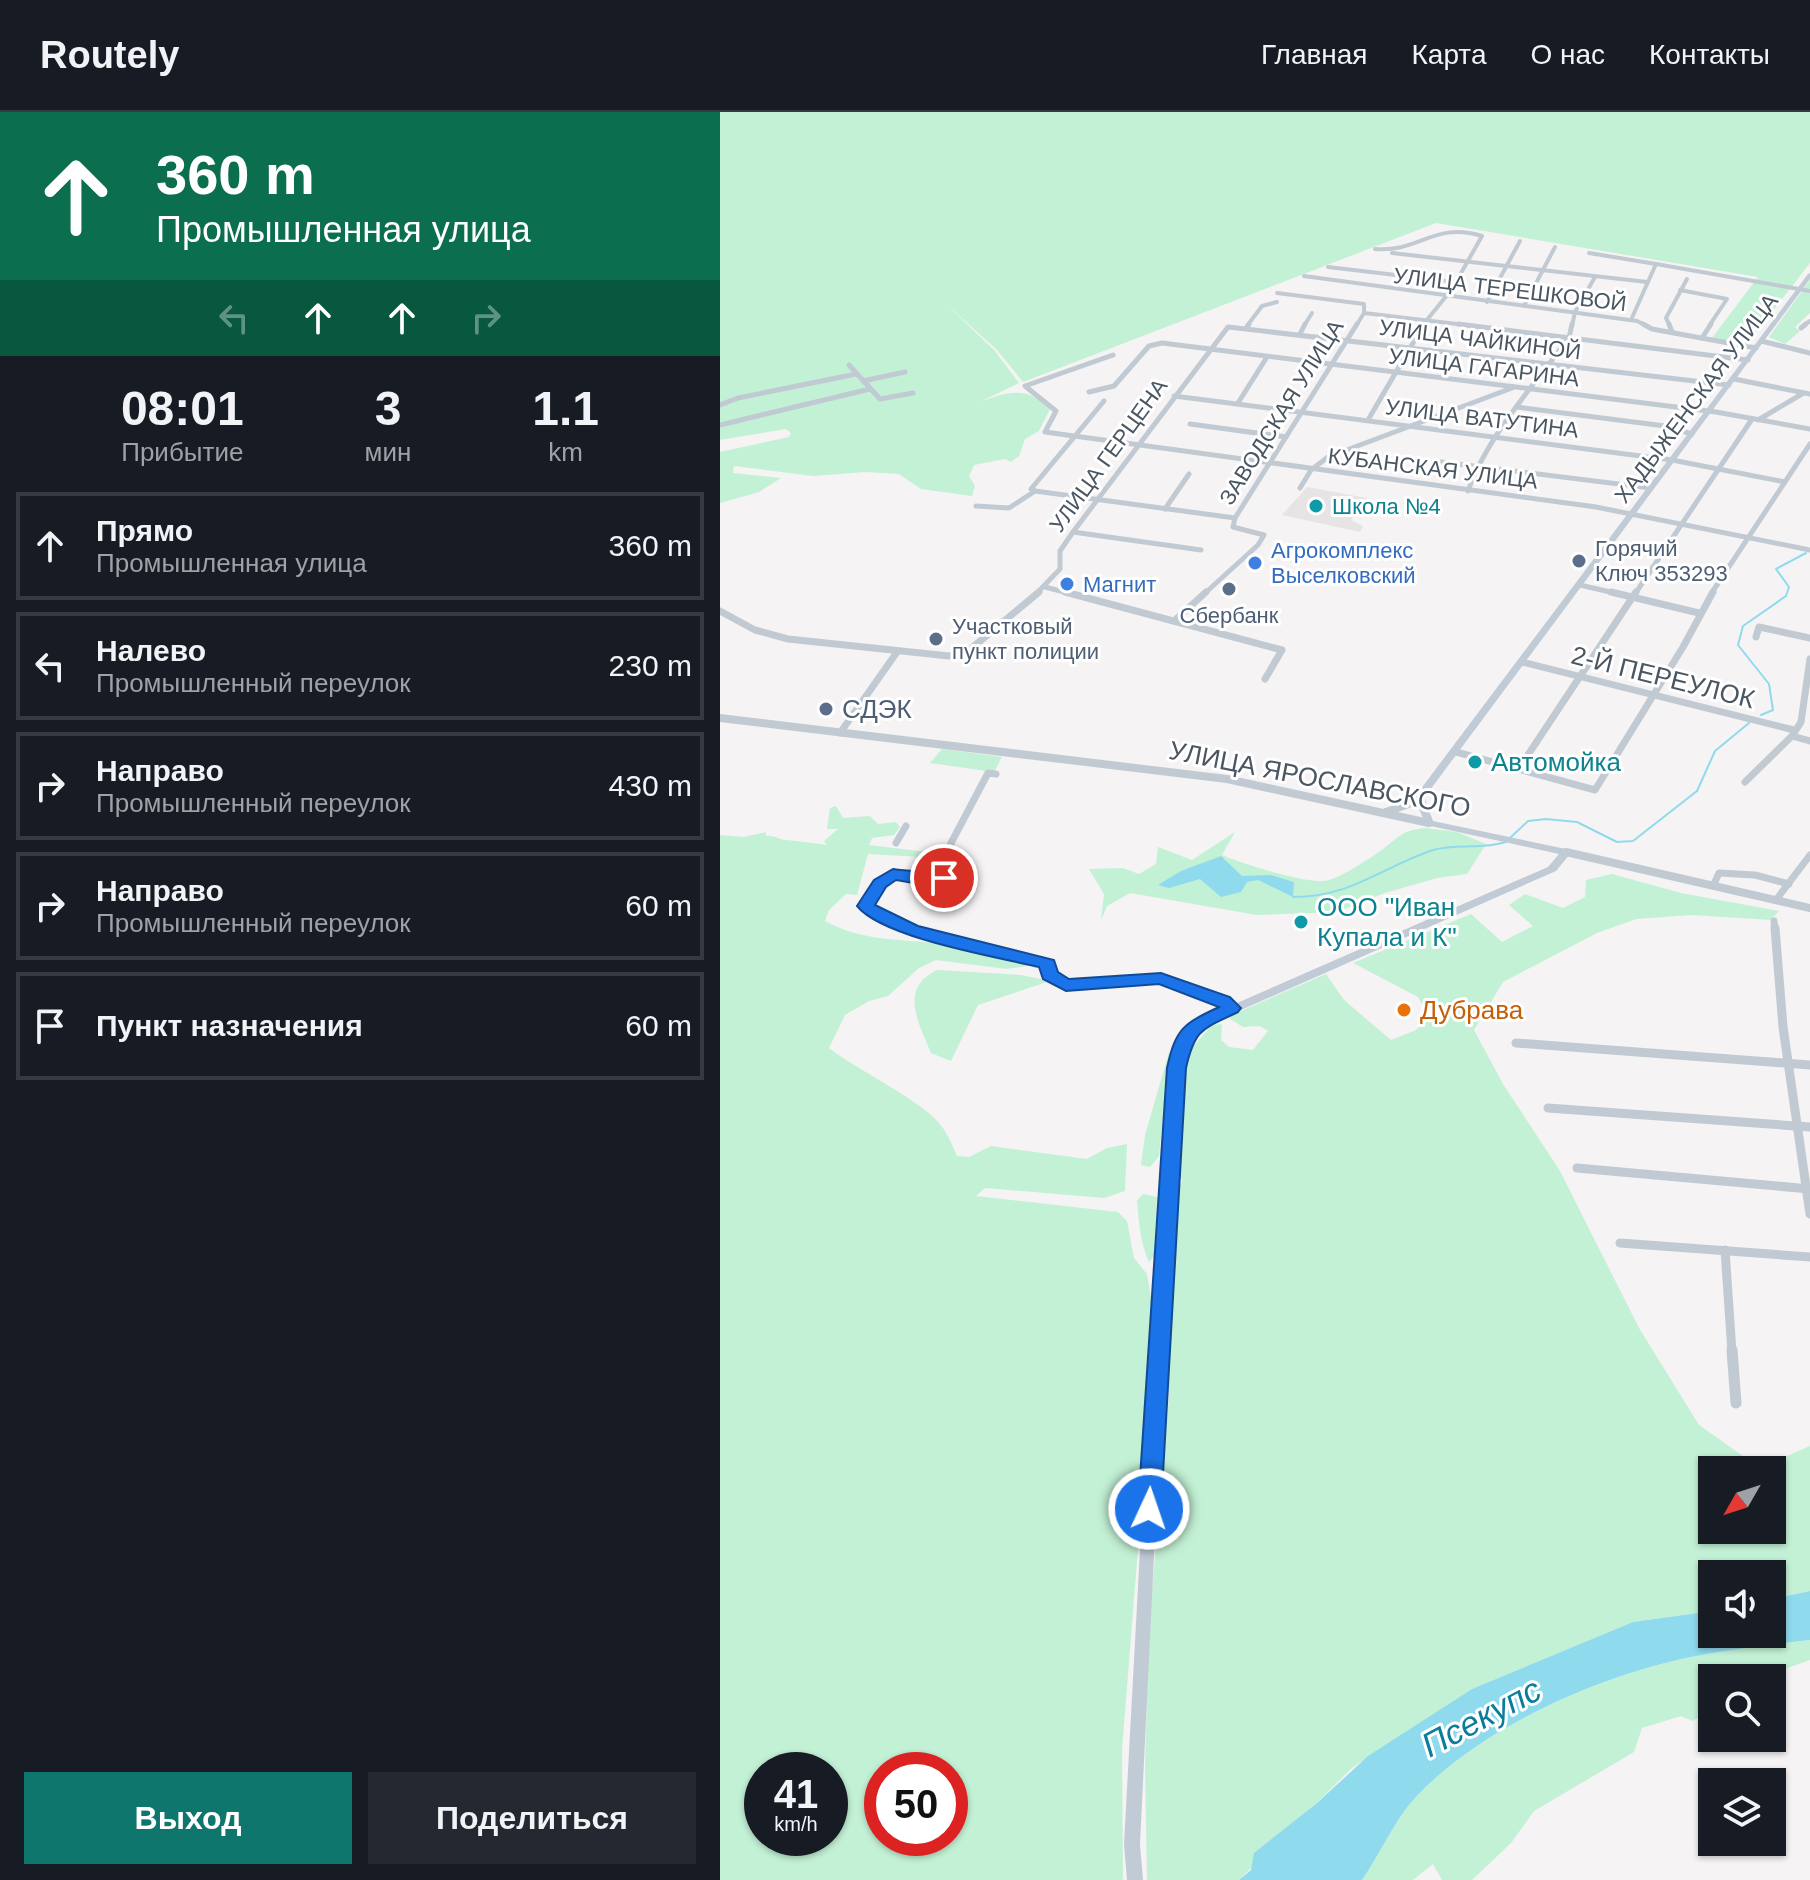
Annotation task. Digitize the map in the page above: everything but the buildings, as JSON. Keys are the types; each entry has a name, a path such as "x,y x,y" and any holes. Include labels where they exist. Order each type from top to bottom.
{"main road":[{"name":"ХАДЫЖЕНСКАЯ УЛИЦА","path":"1420,800 1428,785 1456,752 1707,412 1804,289 1810,275"},
{"path":"1420,800 1429,823"},
{"name":"УЛИЦА ЯРОСЛАВСКОГО","path":"1429,823 1566,852"},
{"path":"1135,1880 1132,1844 1167,1195 1176,1068 1181,1049 1193,1027 1552,869 1566,852"}],"street":[{"path":"1368,420 1394,372 1482,236 1447,229 1391,253"},
{"path":"1487,302 1520,241"},
{"path":"1524,306 1555,247"},
{"path":"1375,249 1647,282"},
{"path":"1589,253 1804,289"},
{"path":"1631,320 1656,264"},
{"name":"УЛИЦА ТЕРЕШКОВОЙ","path":"1328,267 1455,282"},
{"name":"УЛИЦА ТЕРЕШКОВОЙ","path":"1304,276 1631,320 1702,338 1810,353"},
{"path":"1468,491 1497,437 1569,338 1575,312 1595,277"},
{"path":"1672,332 1666,318 1687,279"},
{"path":"1680,290 1727,299 1702,338"},
{"name":"ЗАВОДСКАЯ УЛИЦА","path":"1174,621 1258,545 1264,535 1233,527 1235,518 1272,464 1364,313 1364,304 1277,293"},
{"path":"1246,328 1262,306 1277,302"},
{"path":"1300,334 1312,313"},
{"path":"1364,313 1748,360"},
{"name":"ХАДЫЖЕНСКАЯ УЛИЦА","path":"1810,321 1801,328 1810,331"},
{"name":"УЛИЦА ЧАЙКИНОЙ","path":"1228,327 1808,392"},
{"name":"УЛИЦА ГЕРЦЕНА","path":"720,611 773,636 897,652 949,656 967,652 1045,587 1060,569 1060,551 1073,532 1209,348 1228,327"},
{"name":"УЛИЦА ГАГАРИНА","path":"1089,392 1114,386 1154,344 1209,348 1530,389 1810,429"},
{"name":"КУБАНСКАЯ УЛИЦА","path":"1113,355 1025,386 1056,411 1045,432 1633,513 1810,550"},
{"path":"1238,403 1267,357"},
{"path":"849,365 880,399 913,393"},
{"path":"863,381 905,372"},
{"path":"720,405 738,398 856,374"},
{"path":"1300,488 1311,470 1328,457 1512,388"},
{"path":"720,425 870,389"},
{"path":"1518,770 1631,596 1755,420 1808,392"},
{"name":"УЛИЦА ВАТУТИНА","path":"1174,396 1672,460 1785,482"},
{"path":"1104,401 1031,489 1235,518"},
{"path":"1517,407 1665,426 1692,434"},
{"path":"1190,424 1286,437"},
{"path":"1456,752 1595,790 1699,613 1810,444"},
{"path":"1441,462 1651,488"},
{"path":"1165,509 1189,474"},
{"path":"976,506 1009,508 1035,491"},
{"path":"1073,532 1201,550"},
{"path":"1580,585 1699,613"},
{"path":"1045,587 1282,650 1265,679"},
{"path":"1756,637 1759,627 1810,638"},
{"path":"840,733 897,652"},
{"path":"1745,782 1801,722 1810,659"},
{"name":"2-Й ПЕРЕУЛОК","path":"1522,662 1793,733 1810,741"},
{"name":"УЛИЦА ЯРОСЛАВСКОГО","path":"720,718 1227,779 1429,823"},
{"path":"950,845 988,773 996,774"},
{"path":"1384,813 1420,800"},
{"path":"896,843 906,826"},
{"name":"УЛИЦА ЯРОСЛАВСКОГО","path":"1566,852 1810,908"},
{"path":"1776,900 1810,855"},
{"path":"948,870 944,878 917,879 893,874 880,884 866,906 879,916 913,930 1047,964 1050,975 1066,986 1161,978 1224,1002 1232,1008"},
{"path":"1713,886 1719,873 1755,875 1789,884"},
{"path":"1774,921 1783,1027 1810,1214"},
{"path":"1516,1043 1810,1065"},
{"path":"1548,1108 1810,1127"},
{"path":"1577,1168 1808,1189"},
{"path":"1620,1243 1810,1257"},
{"path":"1725,1250 1736,1403"}],"shaded area":[{"path":"1307,487 1367,498 1351,520 1363,526 1360,532 1282,515"}],"green space":[{"path":"720,112 1810,112 1810,263 1747,344 1712,338 1758,277 1436,223 1023,382 997,350 944,302 995,351 1019,383 980,402 1017,393 1034,396 1050,409 1039,431 1025,439 1019,456 1011,462 1005,459 974,465 969,476 975,486 972,496 921,489 899,474 865,472 813,476 734,466 733,473 781,478 759,492 720,503 720,452 789,437 791,433 786,429 720,440"},
{"path":"1810,280 1810,313 1795,327 1800,331 1785,344 1769,337"},
{"path":"942,749 1002,757 994,772 930,763"},
{"path":"836,806 843,818 870,816 878,824 896,822 900,827 894,835 872,838 869,845 952,855 927,891 922,890 936,871 940,858 868,854 857,895 846,894 829,910 825,921 871,937 964,946 1034,965 1007,969 936,960 919,968 888,996 869,1001 845,1015 829,1048 935,1118 957,1156 969,1157 991,1146 1087,1159 1107,1148 1127,1144 1125,1191 1104,1198 985,1188 976,1196 1118,1212 1127,1221 1134,1258 1147,1274 1152,1304 1145,1460 1122,1750 1123,1880 720,1880 720,835 744,837 766,832 766,836 783,840 827,845 824,841 838,829 827,829 830,808"},
{"path":"1426,828 1457,832 1486,844 1467,874 1437,878 1385,893 1337,912 1257,915 1130,893 1107,906 1101,920 1104,894 1089,869 1123,868 1139,874 1156,864 1158,847 1192,860 1235,832 1222,855 1292,877 1329,880 1381,851 1403,834"},
{"path":"1612,874 1681,893 1779,911 1771,920 1692,915 1636,919 1597,933 1503,982 1474,1030 1503,1084 1560,1171 1639,1328 1699,1425 1743,1456 1698,1456 1698,1544 1786,1544 1786,1457 1810,1446 1810,1591 1786,1596 1786,1560 1698,1560 1698,1613 1633,1622 1472,1689 1352,1768 1239,1880 1147,1880 1145,1768 1149,1626 1169,1397 1165,1359 1178,1224 1175,1198 1182,1181 1179,1171 1180,1103 1190,1050 1212,1025 1222,1024 1221,1040 1229,1047 1253,1050 1268,1031 1260,1026 1243,1027 1227,1017 1326,974 1344,1000 1391,1040 1416,1030 1429,1017 1418,997 1353,963 1471,914 1502,942 1533,926 1509,905 1525,894 1563,908 1585,897 1586,880"},
{"path":"937,970 1021,975 1050,981 978,1005 951,1061 931,1053 915,1007 918,987"},
{"path":"1170,1049 1159,1156 1150,1167 1141,1165 1145,1135"},
{"path":"1143,1194 1157,1197 1154,1256 1149,1262 1139,1224 1137,1200"},
{"path":"1810,1640 1810,1660 1786,1669 1786,1664 1698,1664 1698,1718 1693,1721 1681,1716 1642,1728 1634,1752 1534,1811 1511,1843 1472,1880 1442,1880 1433,1864 1413,1880 1362,1880 1415,1798 1475,1747 1512,1725 1590,1687 1630,1673 1720,1652 1786,1648 1786,1643"}],"water":[{"path":"1221,856 1242,876 1271,875 1294,882 1293,897 1258,880 1247,882 1241,892 1221,897 1200,879 1169,888 1158,885 1181,871"},
{"path":"1810,1591 1810,1640 1786,1643 1786,1596"},
{"name":"Псекупс","path":"1698,1613 1698,1648 1746,1648 1670,1662 1590,1687 1550,1705 1475,1747 1415,1798 1362,1880 1239,1880 1251,1870 1254,1853 1316,1804 1368,1756 1472,1689 1633,1622"}],"waterway":[{"path":"1761,715 1773,710 1769,684 1738,645 1743,626 1786,596 1789,587 1776,569 1806,553"},
{"path":"1510,838 1528,821 1546,819 1577,822 1617,842 1633,841 1697,791 1715,751 1749,723"},
{"path":"1293,897 1314,896 1350,887 1433,850 1506,842"}],"place":[{"name":"Школа №4","path":"1316,506"},
{"name":"Горячий Ключ 353293","path":"1579,561"},
{"name":"Агрокомплекс Выселковский","path":"1255,563"},
{"name":"Магнит","path":"1067,584"},
{"name":"Сбербанк","path":"1229,589"},
{"name":"Участковый пункт полиции","path":"936,639"},
{"name":"СДЭК","path":"826,709"},
{"name":"Автомойка","path":"1475,762"},
{"name":"ООО \"Иван Купала и К\"","path":"1301,922"},
{"name":"Дубрава","path":"1404,1010"}],"route":[{"path":"944,878 917,879 893,874 880,884 866,906 879,916 913,930 1033,958 1047,964 1050,975 1066,986 1161,978 1224,1002 1232,1008 1193,1027 1185,1039 1176,1068 1149,1509"}]}
